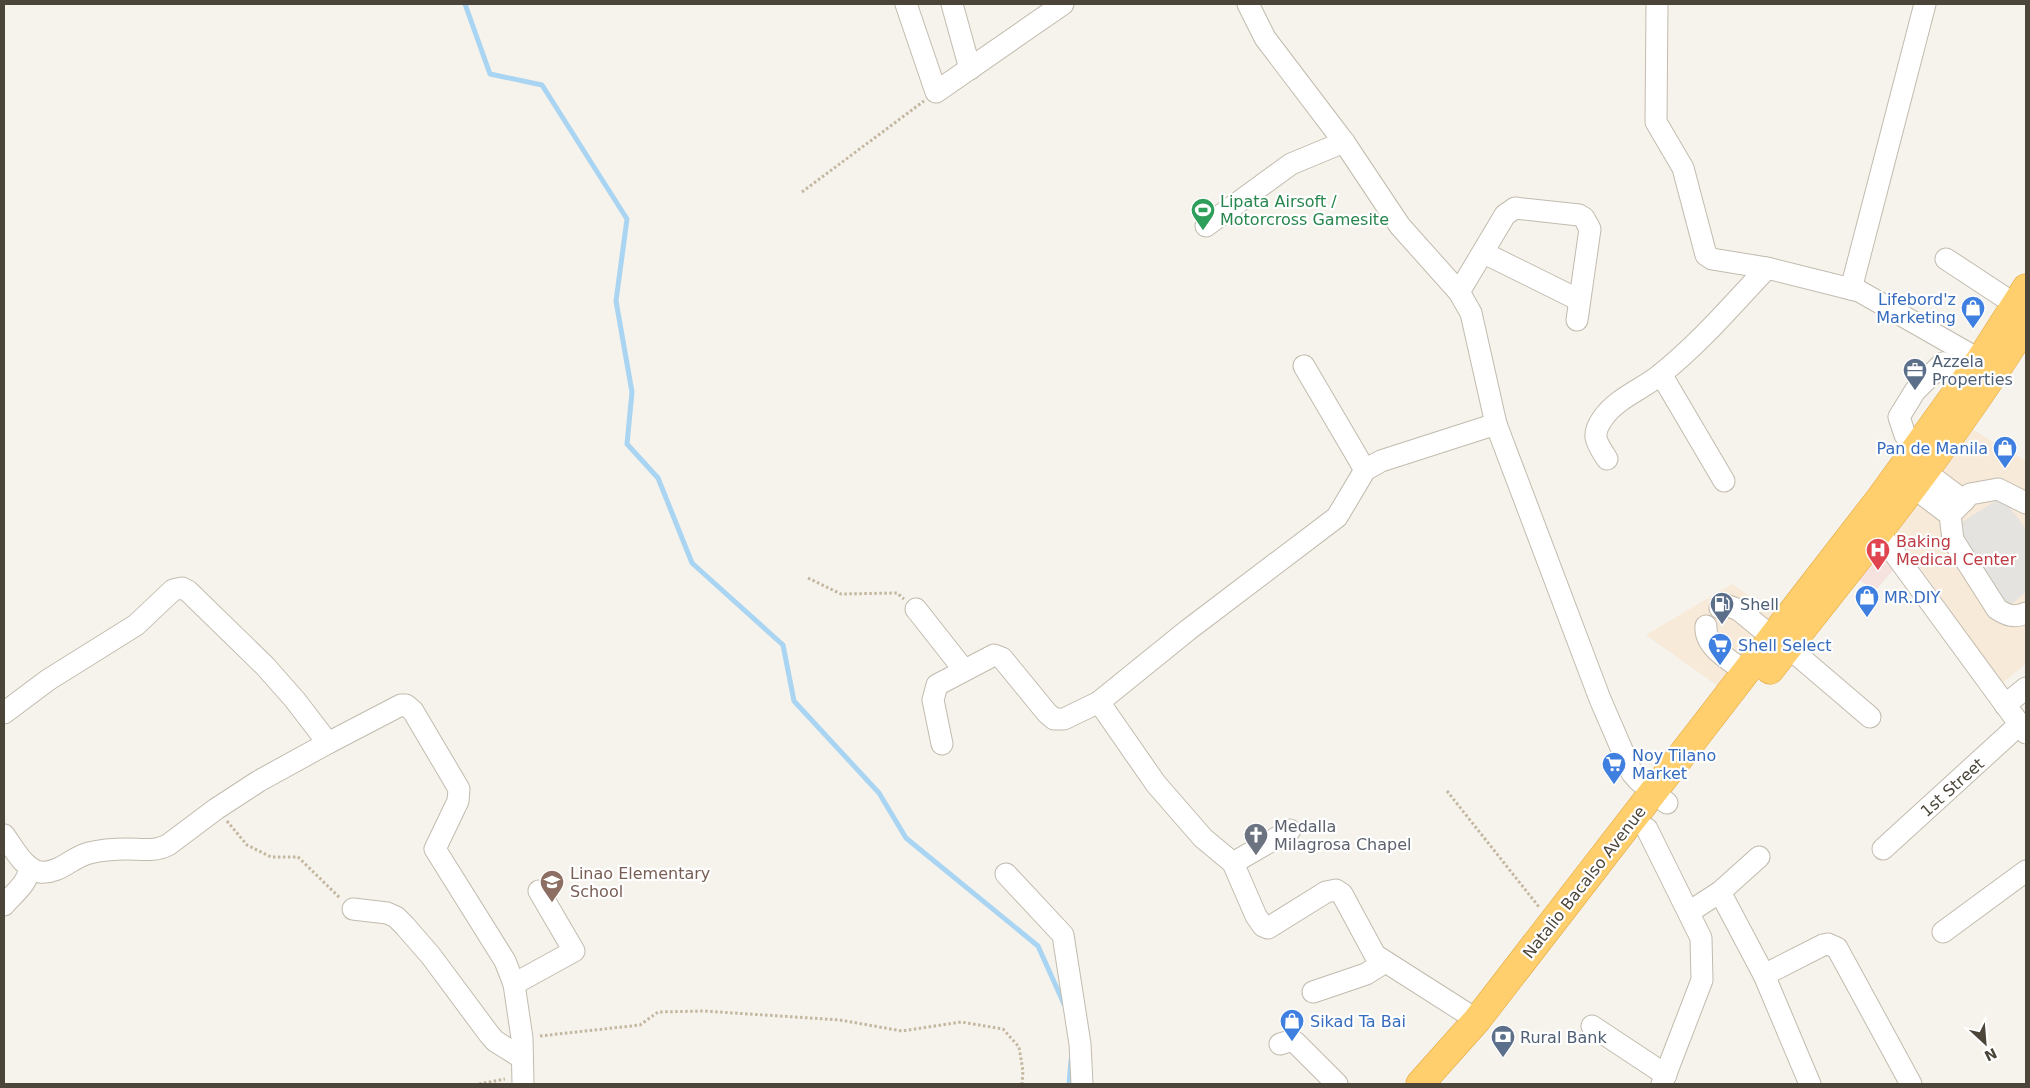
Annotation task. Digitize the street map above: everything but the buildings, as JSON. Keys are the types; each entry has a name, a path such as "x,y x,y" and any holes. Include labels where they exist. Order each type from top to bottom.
{"highway":[{"name":"Natalio Bacalso Avenue","path":"1873,524 1918,469 1974,368 2023,306"},
{"name":"Natalio Bacalso Avenue","path":"1420,1084 1477,1020 1552,923 1660,798 1873,524 1971,409 2023,306"},
{"name":"Natalio Bacalso Avenue","path":"1446,1084 1497,1024 1647,829 1660,798 1746,672 1780,642"}],"street":[{"path":"906,4 936,92 1062,4"},
{"path":"952,4 970,69"},
{"path":"1248,4 1265,38 1344,142 1400,226 1459,292 1471,313 1496,424 1600,699 1632,773 1660,798"},
{"path":"1657,4 1656,122 1683,168 1704,252 1712,259 1767,268 1851,288 1867,296 1974,368"},
{"path":"1851,288 1925,4"},
{"path":"1206,226 1291,164 1344,142"},
{"path":"1459,292 1506,215 1515,208 1579,215 1584,218 1590,229 1578,310 1484,253"},
{"path":"1946,259 2023,306"},
{"path":"1607,459 1598,446 1595,436 1603,418 1616,405 1661,374 1767,268"},
{"path":"1304,366 1365,470"},
{"path":"1661,374 1724,481"},
{"path":"942,744 933,700 937,685 991,656 998,656 1002,658 1047,714 1054,719 1069,717 1099,702 1188,630 1336,517 1365,470 1381,461 1496,424"},
{"path":"1918,469 1961,503"},
{"path":"1961,503 1998,489 2026,503"},
{"path":"1961,503 1953,540 1997,610 2008,616 2018,616 2026,612"},
{"path":"1873,524 2023,729"},
{"path":"4,713 48,680 136,625 173,590 182,588 188,591 265,666 295,700 328,743"},
{"path":"1720,608 1726,605 1739,610 1870,717"},
{"path":"916,609 964,670"},
{"path":"1706,626 1708,638 1718,652 1746,672"},
{"path":"2006,705 2026,688"},
{"path":"1099,702 1156,784 1203,838 1232,863 1256,916 1263,926 1268,928 1326,892 1336,890 1342,894 1371,949 1385,962 1477,1020"},
{"path":"4,835 29,867 40,872 62,868 76,857 91,852 159,849 168,845 216,809 259,781 401,705 406,705 413,711 460,789 458,802 435,850 505,961 514,984 523,1064"},
{"name":"1st Street","path":"1883,849 2023,729"},
{"path":"1592,1026 1664,1079 1702,980 1700,938 1647,829"},
{"path":"1232,863 1290,830"},
{"path":"1689,912 1720,892 1759,858"},
{"path":"4,905 25,881 29,874 29,867"},
{"path":"1943,932 2026,871"},
{"path":"1006,874 1063,935 1080,1044 1082,1084"},
{"path":"514,984 574,951 539,890"},
{"path":"1720,892 1764,975 1810,1084"},
{"path":"350,907 387,913 396,917 431,956 495,1041 523,1064"},
{"path":"1764,975 1823,945 1828,944 1837,948 1911,1084"},
{"path":"1313,992 1366,974 1385,962"},
{"path":"1280,1044 1290,1041 1295,1042 1337,1084"}],"path":[{"path":"802,192 936,92"},
{"path":"808,578 842,594 897,593 916,609"},
{"path":"1447,791 1552,923"},
{"path":"216,809 247,845 271,857 298,857 350,907"},
{"path":"479,1084 523,1064 640,1025 658,1012 704,1011 840,1020 902,1031 961,1022 1003,1029 1019,1047 1023,1071 1022,1084"}],"shaded area":[{"path":"1970,428 2026,461 2026,664 2002,683 1893,530"},
{"path":"2002,497 2026,529 2026,592 2008,607 1954,527"},
{"name":"Baking Medical Center","path":"1886,547 1899,563 1875,591 1858,579"},
{"path":"1732,584 1776,615 1719,687 1646,635"}],"waterway":[{"path":"465,4 490,74 542,85 627,219 616,301 632,392 627,444 658,478 692,563 783,645 794,701 879,793 906,838 1038,946 1064,1004"},
{"path":"1069,1084 1071,1060"}],"place":[{"name":"Lipata Airsoft / Motorcross Gamesite","path":"1203,231"},
{"name":"Lifebord'z Marketing","path":"1973,329"},
{"name":"Azzela Properties","path":"1915,391"},
{"name":"Pan de Manila","path":"2005,469"},
{"name":"Baking Medical Center","path":"1878,571"},
{"name":"MR.DIY","path":"1867,618"},
{"name":"Shell","path":"1722,625"},
{"name":"Shell Select","path":"1720,666"},
{"name":"Noy Tilano Market","path":"1614,785"},
{"name":"Medalla Milagrosa Chapel","path":"1256,856"},
{"name":"Linao Elementary School","path":"552,903"},
{"name":"Sikad Ta Bai","path":"1292,1042"},
{"name":"Rural Bank","path":"1503,1058"}]}
